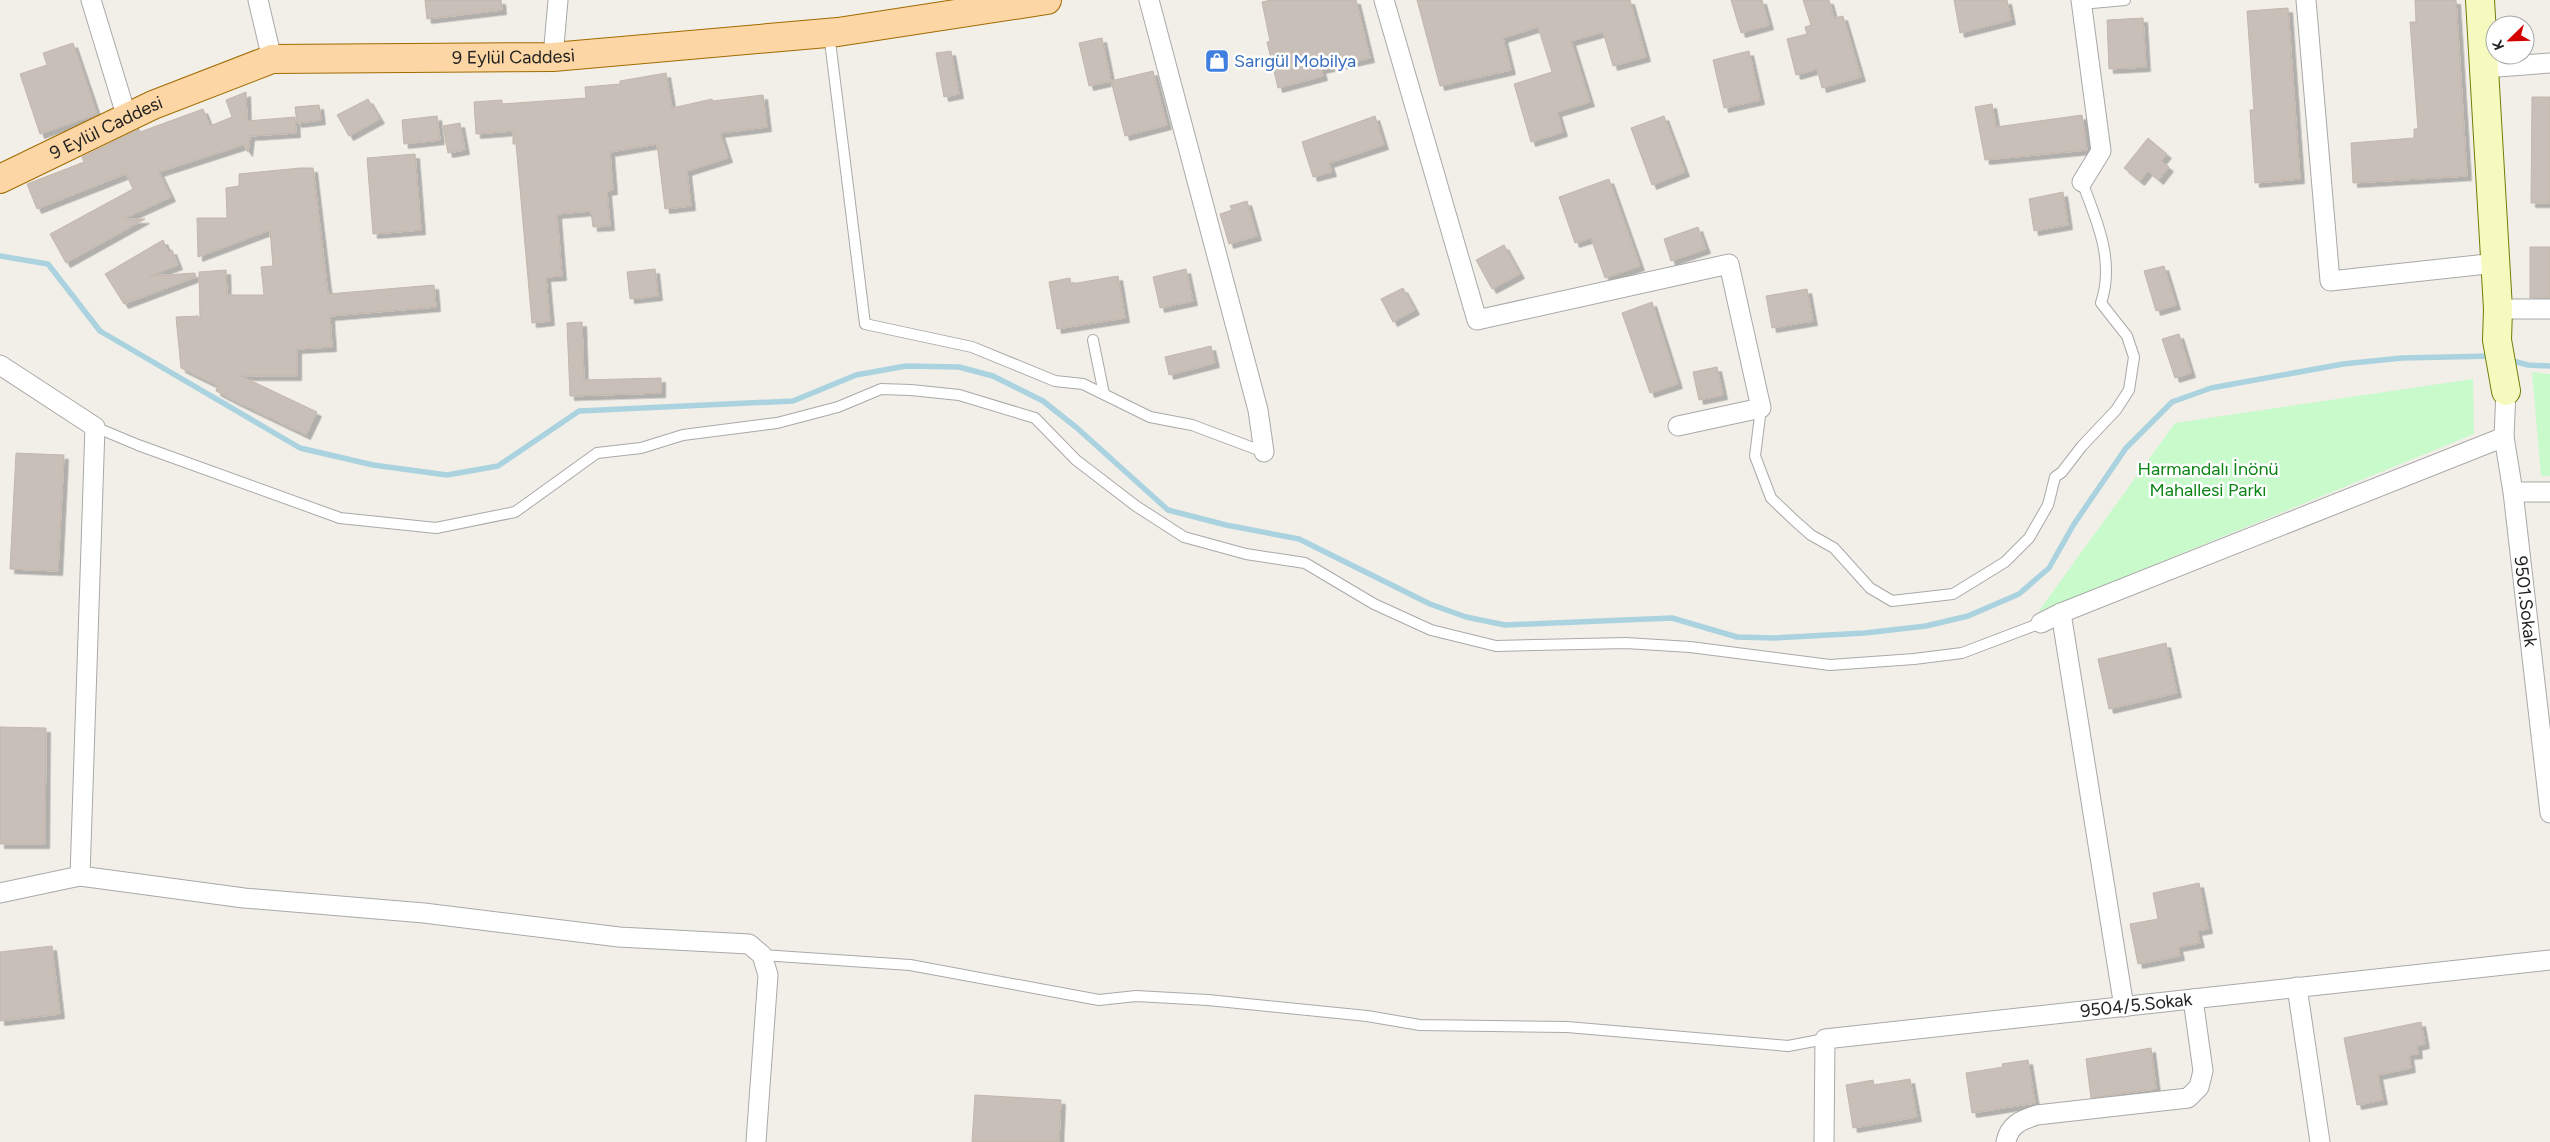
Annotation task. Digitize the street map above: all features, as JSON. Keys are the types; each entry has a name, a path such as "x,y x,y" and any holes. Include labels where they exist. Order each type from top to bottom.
{"main road":[{"name":"9 Eylül Caddesi","path":"0,179 153,105 272,60 552,57 829,32 1013,3 1047,0"}],"street":[{"path":"91,0 127,118"},
{"path":"258,0 272,60"},
{"path":"552,57 558,0"},
{"path":"1149,0 1258,410 1264,452"},
{"path":"1384,0 1477,320 1729,264 1761,408 1678,426"},
{"path":"2306,0 2330,282 2496,263"},
{"path":"2480,0 2496,263 2497,340 2506,392"},
{"path":"2081,2 2101,151 2082,182"},
{"path":"2484,68 2550,63"},
{"path":"2498,309 2550,309"},
{"path":"0,365 95,427 80,876"},
{"name":"9501.Sokak","path":"2506,392 2504,437 2513,492 2550,813"},
{"path":"2041,623 2061,613 2504,437"},
{"path":"2513,492 2550,492"},
{"path":"2061,613 2124,1007"},
{"path":"0,893 80,876 244,898 424,913 619,937 749,944 762,955 768,975 756,1142"},
{"name":"9504/5.Sokak","path":"1825,1039 2550,960"},
{"path":"2297,987 2320,1142"},
{"path":"2006,1142 2008,1131 2022,1120 2037,1115 2188,1098 2199,1087 2203,1072 2193,999"},
{"path":"1824,1142 1825,1039"}],"lane":[{"path":"2081,2 2125,0"},
{"path":"829,32 865,324 972,347 1055,381 1083,384 1150,417 1192,425 1264,452"},
{"path":"1761,408 1755,456 1771,498 1811,535 1834,548 1870,588 1892,602 1953,594 2005,562 2029,538 2048,505 2055,477 2062,472 2082,446 2116,410 2129,390 2134,356 2127,336 2102,303 2107,278 2102,232 2082,182"},
{"path":"1093,340 1104,394"},
{"path":"95,427 138,445 340,518 436,528 515,512 596,453 641,448 683,435 777,423 838,407 881,389 911,390 959,395 1035,418 1076,460 1136,506 1184,537 1246,554 1305,562 1374,604 1431,630 1496,646 1626,643 1690,647 1830,665 1914,659 1962,653 2041,623"},
{"path":"762,955 910,965 1099,1000 1136,996 1208,1000 1367,1016 1420,1025 1567,1027 1788,1046 1825,1039"}],"green space":[{"path":"2532,372 2550,374 2550,476 2541,476"},
{"name":"Harmandalı İnönü Mahallesi Parkı","path":"2473,379 2474,434 2038,612 2175,423"}],"building":[{"path":"425,0 501,0 502,10 427,19"},
{"path":"1271,0 1356,0 1370,58 1321,69 1323,76 1278,88 1267,42 1270,41 1262,2"},
{"path":"1417,0 1630,0 1646,57 1613,66 1603,32 1571,41 1590,102 1557,112 1563,132 1531,142 1514,84 1552,72 1538,27 1503,38 1511,70 1440,86"},
{"path":"1731,0 1762,0 1769,25 1741,33"},
{"path":"1803,0 1829,0 1834,18 1843,16 1861,77 1822,88 1817,69 1796,75 1787,39 1807,34 1805,27 1811,25"},
{"path":"1954,0 2007,0 2011,20 1960,33"},
{"path":"2415,0 2456,0 2467,176 2353,183 2351,143 2414,138 2414,129 2418,129 2410,22 2416,22"},
{"path":"2288,8 2300,179 2255,183 2250,110 2254,110 2247,11"},
{"path":"2143,18 2146,67 2109,69 2107,20"},
{"path":"1102,38 1111,81 1089,86 1079,43"},
{"path":"73,43 97,114 40,134 20,74 47,65 43,53"},
{"path":"951,51 959,94 944,97 936,53"},
{"path":"1749,51 1760,100 1724,108 1713,60"},
{"path":"1153,71 1167,125 1125,136 1111,81"},
{"path":"666,73 672,108 712,99 713,101 763,95 767,127 720,133 728,158 687,171 691,206 665,209 657,144 610,152 613,190 607,191 610,226 593,227 591,211 557,214 562,276 546,277 550,321 532,323 516,144 513,144 513,131 476,134 474,102 502,100 502,104 586,98 585,87 620,84 620,81"},
{"path":"246,92 247,121 295,117 296,133 250,136 248,152 243,145 159,172 171,197 123,219 145,219 66,263 50,234 133,189 126,174 37,209 27,184 84,162 82,157 139,129 140,132 203,109 210,126 232,117 226,100"},
{"path":"2532,97 2550,97 2550,203 2531,203"},
{"path":"368,99 380,119 349,136 337,115"},
{"path":"1992,104 1996,127 2082,115 2087,150 1985,160 1975,107"},
{"path":"319,105 321,120 297,123 295,107"},
{"path":"437,116 440,140 404,144 402,120"},
{"path":"1375,116 1384,145 1329,163 1332,172 1313,177 1302,142"},
{"path":"1664,116 1685,172 1652,185 1631,128"},
{"path":"460,123 465,150 448,153 443,126"},
{"path":"2148,138 2167,154 2161,161 2169,167 2159,180 2148,171 2140,181 2124,168"},
{"path":"415,154 421,230 373,234 367,158"},
{"path":"313,168 328,294 434,285 436,307 330,316 332,347 297,349 297,376 241,376 317,412 306,435 216,391 218,386 181,368 176,317 198,316 200,320 199,272 226,270 227,295 264,295 261,267 273,266 270,230 198,257 197,218 227,218 226,188 239,186 239,174"},
{"path":"1609,179 1640,266 1605,278 1591,238 1575,243 1559,197"},
{"path":"2063,192 2068,225 2034,231 2029,199"},
{"path":"1247,201 1257,236 1229,244 1220,214 1232,210 1230,206"},
{"path":"1698,227 1706,249 1671,261 1664,239"},
{"path":"163,240 168,251 172,250 178,265 150,276 195,273 196,277 124,304 105,274"},
{"path":"1504,245 1520,274 1492,289 1476,260"},
{"path":"2530,247 2550,247 2550,298 2530,298"},
{"path":"2164,266 2176,305 2156,311 2144,271"},
{"path":"655,269 658,296 630,299 627,272"},
{"path":"1186,269 1193,301 1160,308 1153,277"},
{"path":"1118,276 1125,318 1057,329 1049,282 1070,278 1071,284"},
{"path":"1403,288 1415,310 1393,322 1381,299"},
{"path":"1807,289 1813,321 1772,328 1766,296"},
{"path":"1652,302 1678,384 1650,393 1622,313"},
{"path":"582,322 584,380 661,378 661,393 570,396 567,323"},
{"path":"2179,334 2191,373 2175,378 2162,339"},
{"path":"1211,346 1215,363 1169,375 1165,357"},
{"path":"1717,367 1723,395 1699,400 1693,372"},
{"path":"16,453 64,455 58,571 10,569"},
{"path":"2166,643 2177,693 2109,709 2098,659"},
{"path":"0,727 46,728 45,844 0,844"},
{"path":"2199,883 2208,929 2197,931 2200,943 2178,947 2180,956 2138,964 2130,924 2158,919 2153,893"},
{"path":"52,946 60,1014 0,1021 0,952"},
{"path":"2421,1022 2425,1044 2417,1046 2418,1054 2409,1055 2411,1068 2378,1075 2383,1100 2357,1105 2344,1038"},
{"path":"2151,1048 2156,1089 2091,1098 2086,1059"},
{"path":"2028,1060 2035,1103 1972,1113 1966,1073 2003,1067 2002,1064"},
{"path":"1910,1079 1917,1117 1853,1128 1846,1085 1873,1080 1874,1085"},
{"path":"975,1095 1061,1100 1059,1142 972,1142"}],"waterway":[{"path":"0,256 48,264 100,331 300,448 373,465 447,475 498,466 579,411 793,401 856,375 906,366 959,367 993,376 1043,401 1077,428 1168,510 1226,525 1299,539 1430,604 1466,617 1505,625 1672,618 1737,637 1775,638 1865,633 1926,626 1968,616 2019,594 2049,568 2074,524 2126,448 2172,402 2211,388 2343,364 2402,358 2493,356"},
{"path":"2509,360 2528,365 2550,366"}],"place":[{"name":"Sarıgül Mobilya","path":"1217,61"}]}
